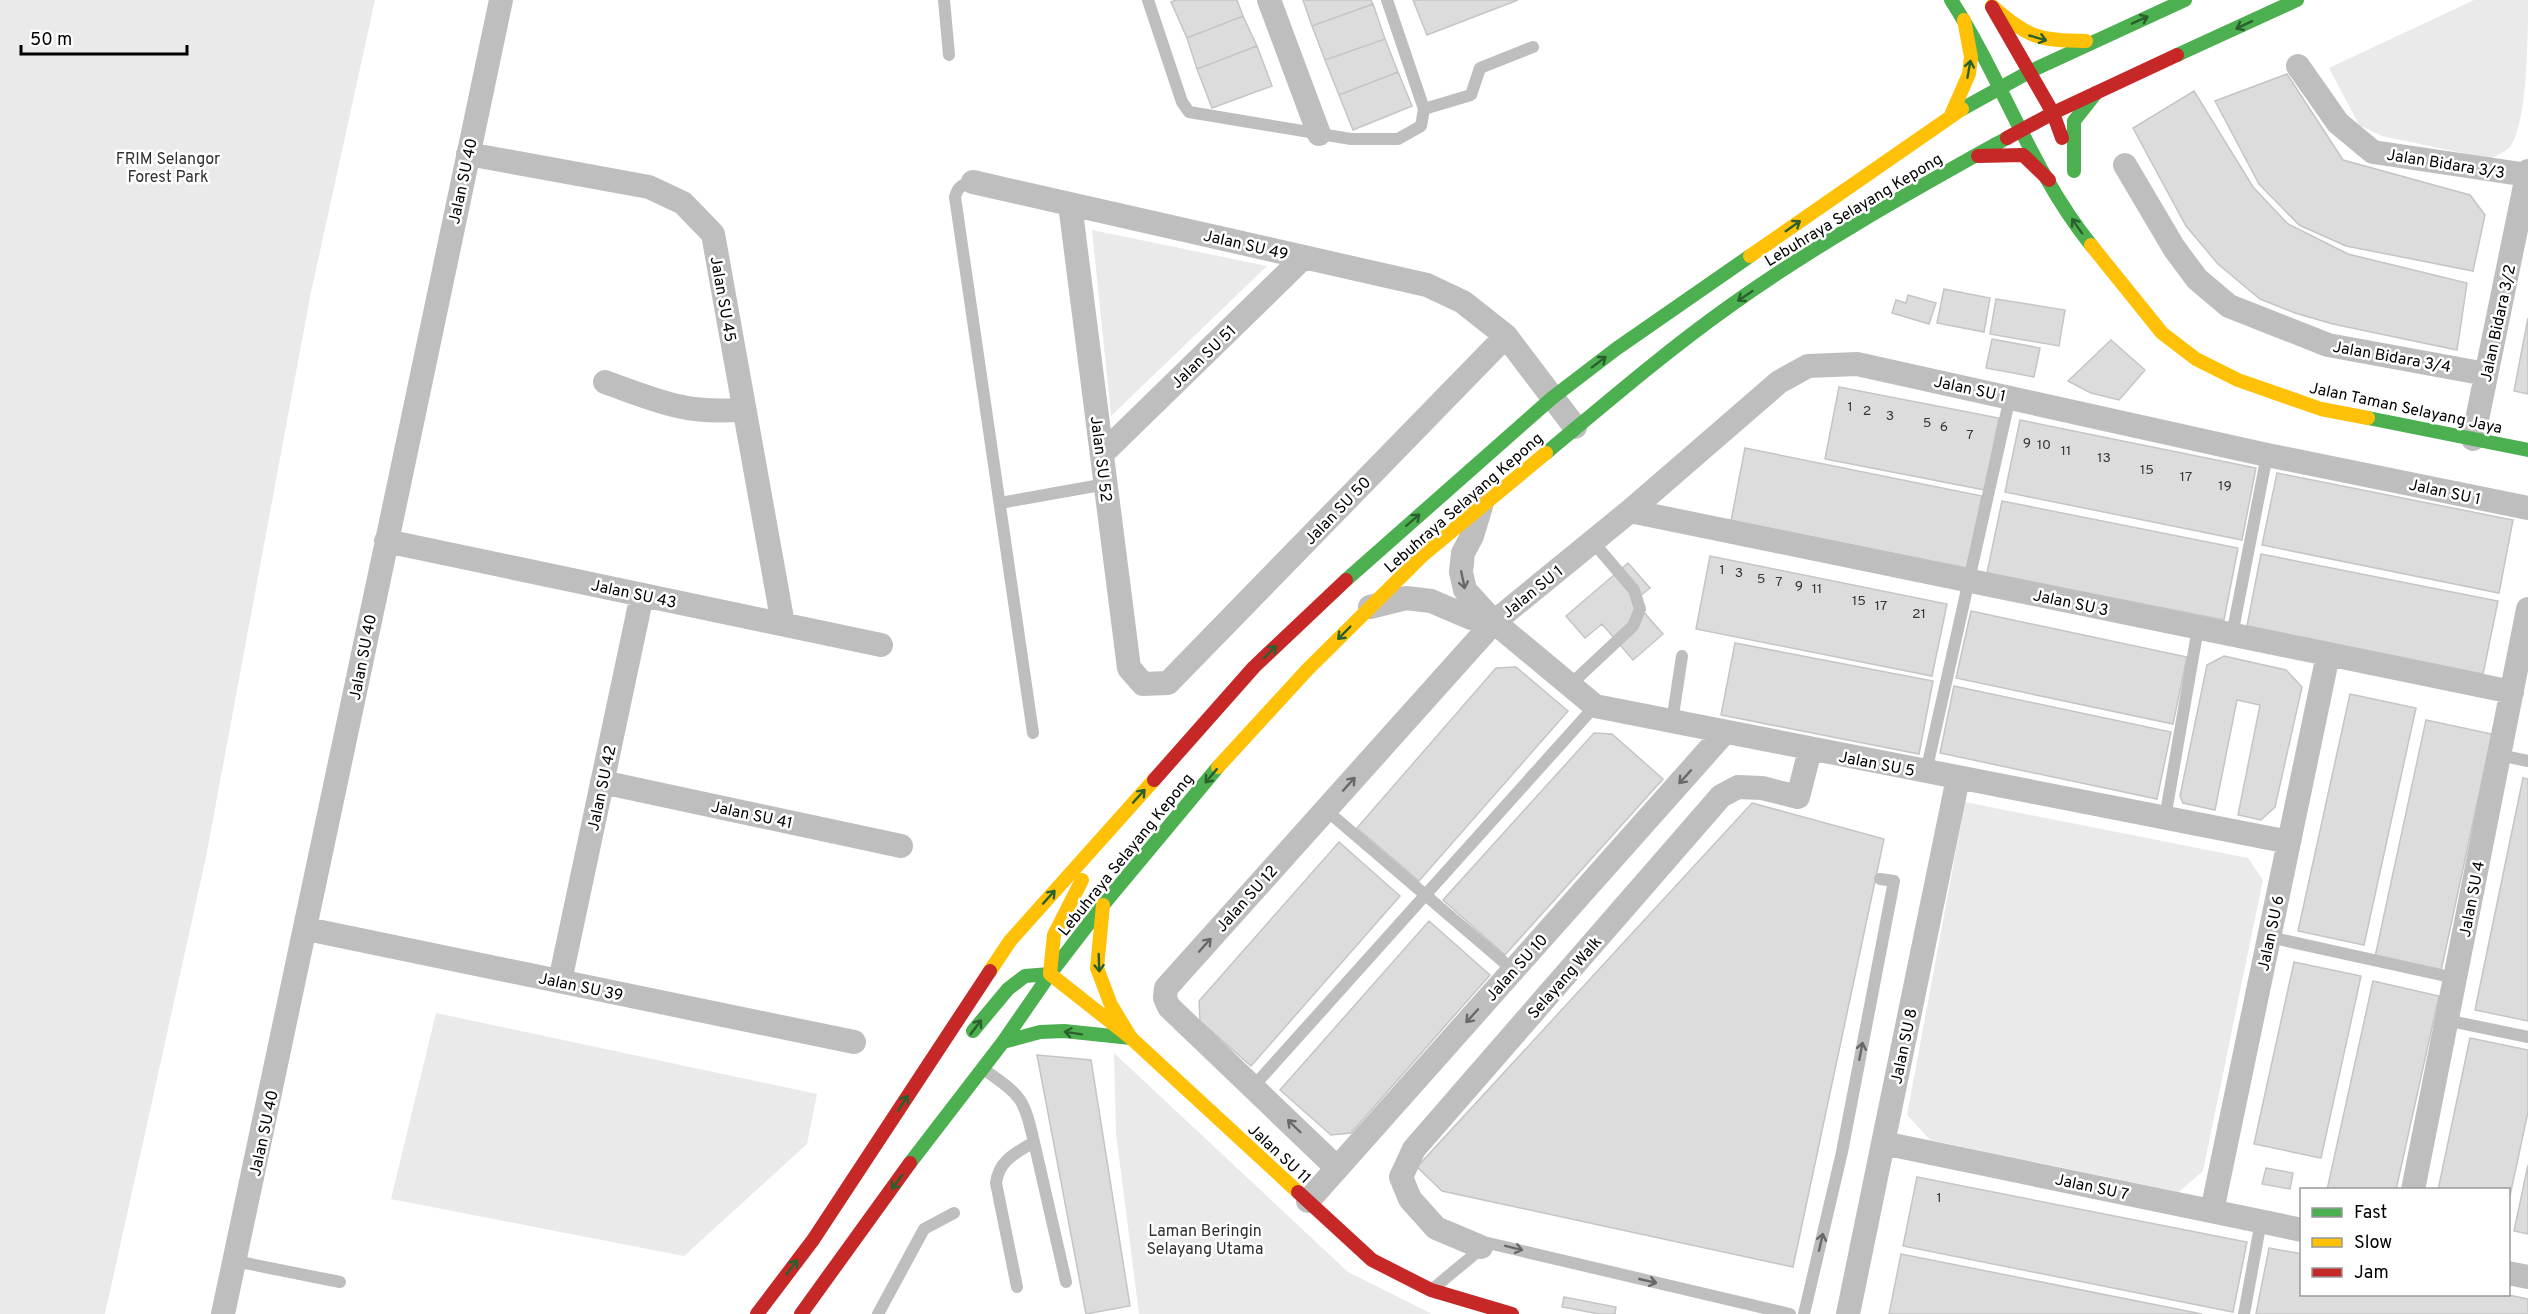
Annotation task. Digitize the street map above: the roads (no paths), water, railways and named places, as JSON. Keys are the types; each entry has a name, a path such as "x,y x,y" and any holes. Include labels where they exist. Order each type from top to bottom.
{"main road":[{"name":"Jalan Taman Selayang Jaya","path":"1951,0 2076,226 2162,333 2196,359 2238,380 2321,409 2528,450"},
{"name":"Lebuhraya Selayang Kepong","path":"757,1314 813,1240 1010,941 1254,667 1319,604 1552,398 1616,349 1951,115 2031,71 2185,0"},
{"name":"Lebuhraya Selayang Kepong","path":"801,1314 1103,905 1214,772 1307,670 1423,555 1575,426 1727,308 1821,245 2053,113 2297,0"},
{"path":"1990,3 2023,33 2035,38 2047,41 2095,40"},
{"path":"1990,3 2053,113 2076,176 2074,121 2096,93"},
{"path":"1951,115 1969,74 1971,57 1964,20"},
{"path":"1974,156 2023,155 2049,180"},
{"name":"Jalan Taman Selayang Jaya","path":"2093,224 2110,266"},
{"path":"965,1042 1008,989 1025,976 1050,974 1048,952 1055,928 1092,861 1100,840"},
{"path":"1103,905 1097,968 1111,1005 1131,1038"},
{"name":"Jalan SU 11","path":"1050,974 1131,1038 1372,1260 1431,1290 1512,1314"},
{"path":"1002,1042 1040,1032 1064,1031 1131,1038"},
{"path":"836,1204 921,1101"}],"street":[{"name":"Jalan SU 40","path":"223,1314 307,929 386,541 501,0"},
{"path":"1269,0 1319,134"},
{"name":"Jalan Bidara 3/3","path":"2298,66 2338,123 2373,152 2528,173"},
{"name":"Jalan SU 45","path":"468,154 650,187 683,203 713,234 783,624"},
{"name":"Jalan Bidara 3/4","path":"2125,165 2174,248 2197,279 2229,306 2328,345 2486,374"},
{"name":"Jalan Bidara 3/2","path":"2473,439 2528,173"},
{"name":"Jalan SU 49","path":"973,182 1427,285 1463,302 1506,336 1575,426"},
{"name":"Jalan SU 52","path":"1070,204 1129,668 1143,684 1168,683"},
{"name":"Jalan SU 51","path":"1102,454 1304,257"},
{"name":"Jalan SU 50","path":"1168,683 1506,336"},
{"name":"Jalan SU 1","path":"1494,622 1630,511 1779,382 1808,366 1857,364 2267,455 2528,508"},
{"path":"605,382 671,406 717,412 744,409"},
{"name":"Jalan SU 5","path":"1481,505 1472,536 1463,553 1461,572 1465,590 1494,622 1595,706 1810,750 2289,842"},
{"name":"Jalan SU 3","path":"1630,511 2512,692"},
{"name":"Jalan SU 43","path":"386,541 881,645"},
{"name":"Jalan SU 42","path":"560,981 642,595"},
{"name":"Jalan SU 5","path":"1370,607 1406,598 1431,601 1471,618 1494,622"},
{"name":"Jalan SU 4","path":"2413,1188 2528,609"},
{"name":"Jalan SU 12","path":"1336,1167 1169,1007 1165,998 1166,988 1494,622"},
{"name":"Jalan SU 6","path":"2212,1211 2328,655"},
{"name":"Jalan SU 10","path":"1308,1201 1724,733"},
{"name":"Selayang Walk","path":"1481,1247 1436,1228 1410,1199 1401,1177 1414,1149 1721,796 1738,787 1762,788 1798,797 1810,750"},
{"name":"Jalan SU 8","path":"1848,1314 1958,778"},
{"name":"Jalan SU 41","path":"602,782 901,846"},
{"name":"Jalan SU 39","path":"307,929 854,1042"},
{"name":"Jalan SU 7","path":"1883,1143 2300,1230"},
{"path":"2510,1273 2528,1277"}],"lane":[{"path":"944,0 949,55"},
{"path":"1148,0 1182,102 1189,112 1352,139 1398,139 1421,126 1424,109 1387,0"},
{"path":"1424,109 1471,95 1480,68 1533,47"},
{"path":"973,182 963,184 955,197 1033,733"},
{"path":"1926,772 2010,397"},
{"path":"2232,635 2267,455"},
{"path":"1000,503 1106,484"},
{"path":"1570,685 1633,626 1640,609 1635,590 1593,542"},
{"path":"2165,818 2198,628"},
{"path":"1672,722 1682,656"},
{"path":"1253,1087 1595,706"},
{"path":"2499,755 2528,761"},
{"path":"1326,810 1513,970"},
{"path":"1804,1314 1842,1152 1894,882 1880,879"},
{"path":"2269,937 2455,978"},
{"path":"2446,1020 2528,1037"},
{"path":"981,1068 1016,1092 1025,1108 1066,1282"},
{"path":"1017,1287 996,1183 997,1170 1005,1159 1034,1142"},
{"path":"878,1314 924,1229 954,1213"},
{"path":"2244,1314 2261,1221"},
{"path":"1431,1290 1488,1243 1790,1314"},
{"path":"235,1261 340,1282"}],"park label":[{"name":"FRIM Selangor Forest Park","path":"168,167"},
{"name":"Laman Beringin Selayang Utama","path":"1205,1239"}]}
